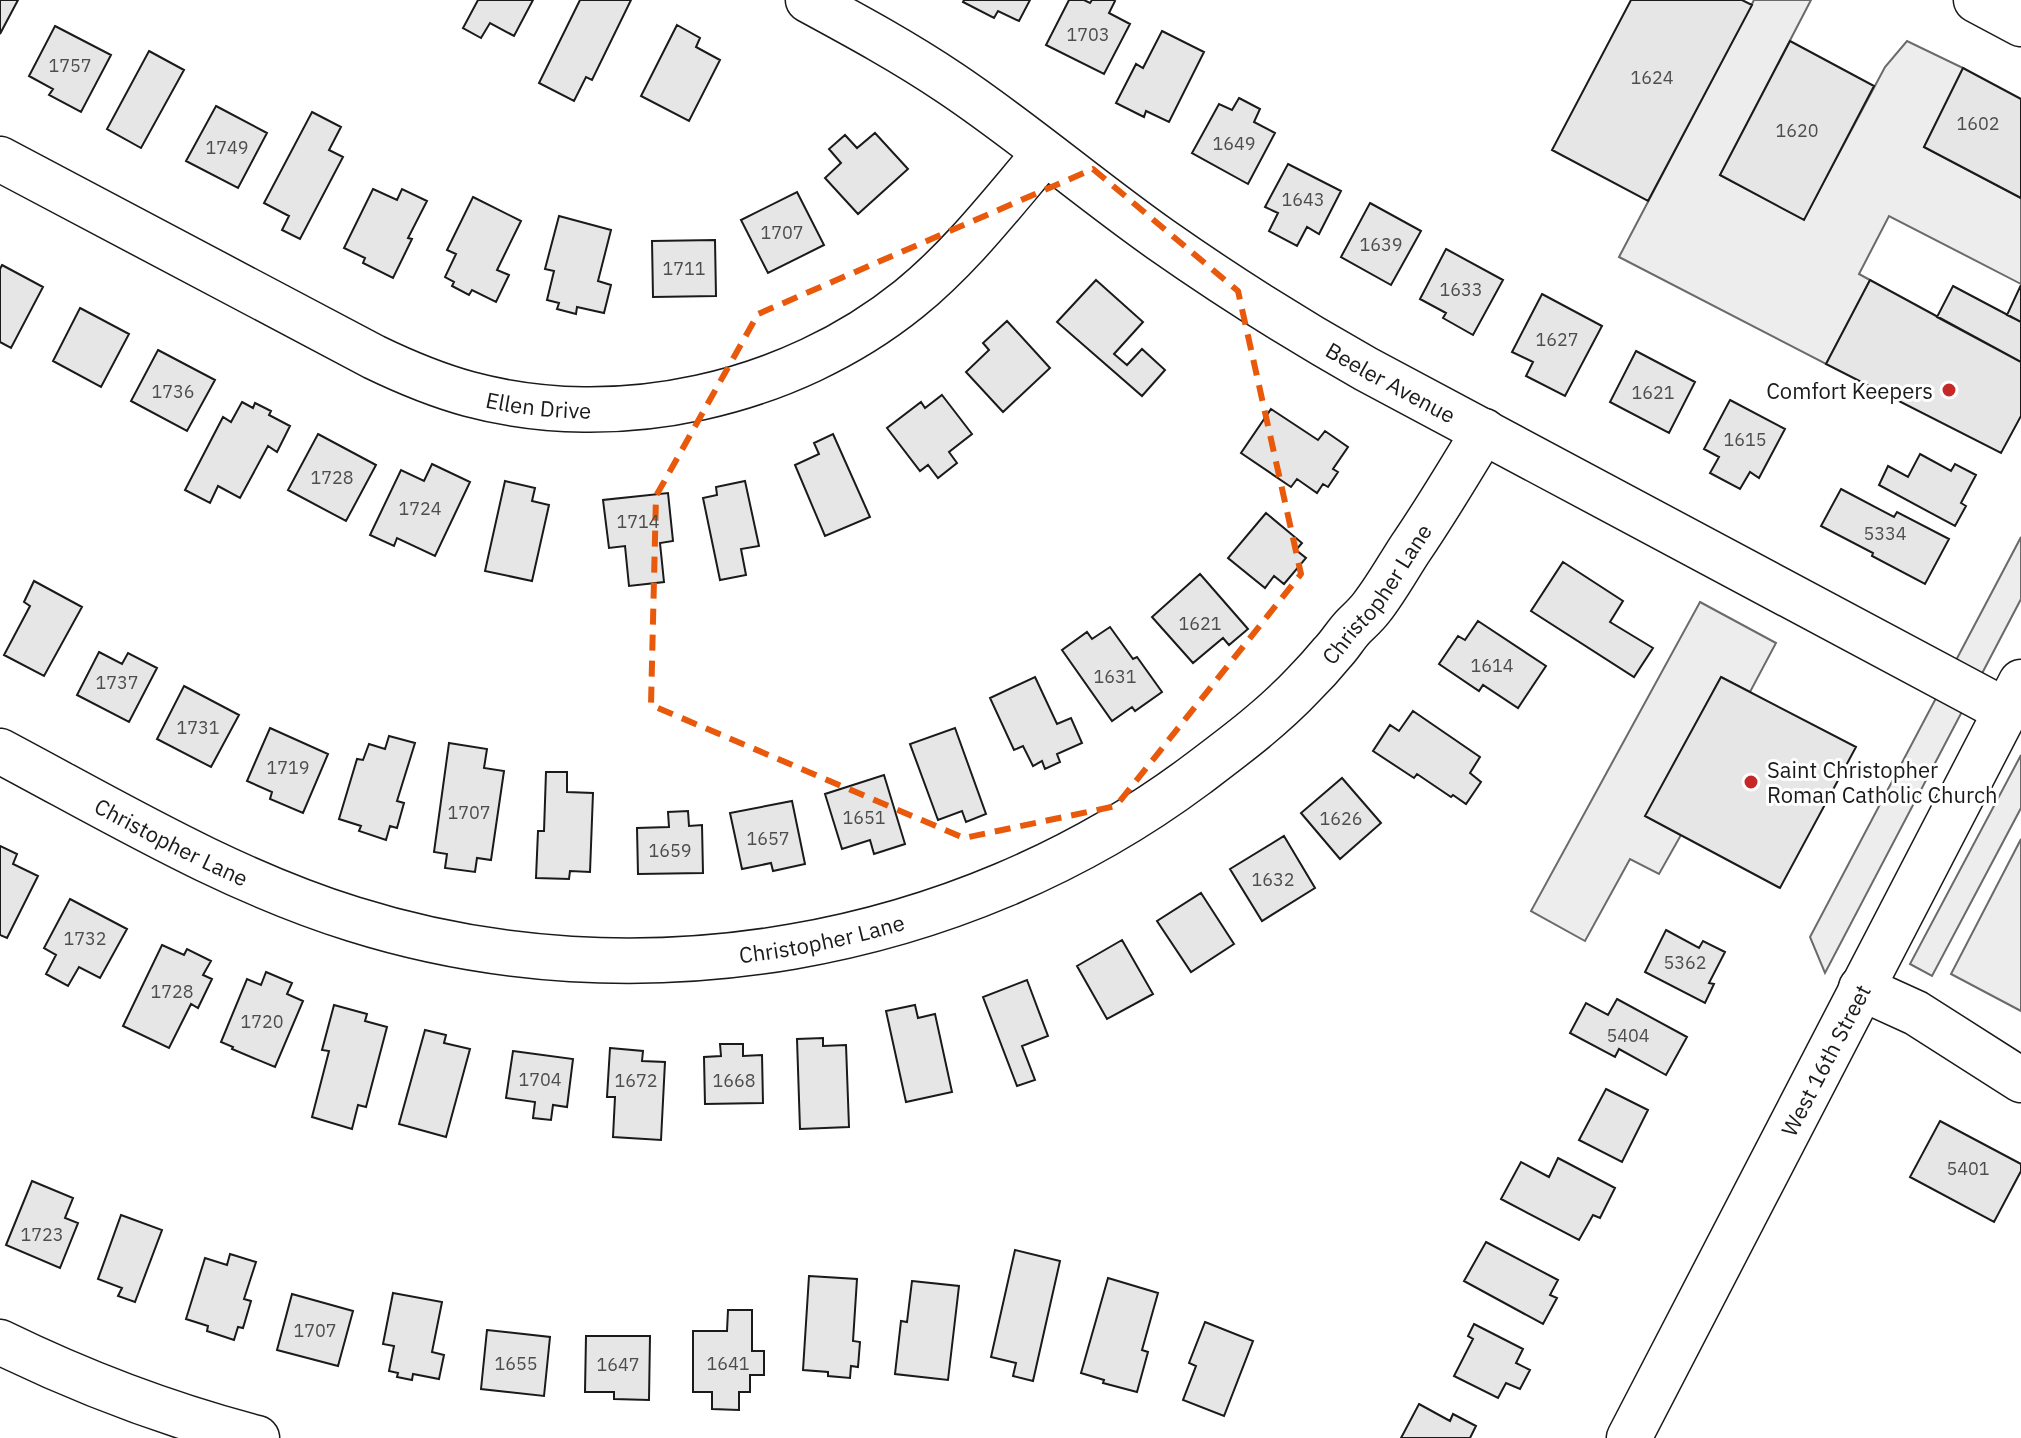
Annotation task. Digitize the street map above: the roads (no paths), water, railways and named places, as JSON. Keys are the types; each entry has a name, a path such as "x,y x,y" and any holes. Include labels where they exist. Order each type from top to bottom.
{"street":[{"name":"Beeler Avenue","path":"808,0 912,58 978,102 1147,230 1240,294 1366,369 2013,696"},
{"path":"1976,0 2021,24"},
{"name":"Ellen Drive","path":"0,159 413,376 489,399 581,410 660,405 727,392 812,360 846,342 906,301 948,264 1045,153"},
{"name":"Christopher Lane","path":"0,751 239,876 320,908 424,938 514,954 622,960 715,958 822,941 930,914 1048,866 1159,802 1246,737 1302,686 1329,658 1352,627 1367,614 1422,534 1484,431"},
{"name":"West 16th Street","path":"1629,1438 2013,696"},
{"path":"1861,988 1916,1013 2021,1080"},
{"path":"0,1342 139,1401 257,1438"}],"place":[{"name":"Comfort Keepers","path":"1949,390"},
{"name":"Saint Christopher Roman Catholic Church","path":"1751,782"}]}
